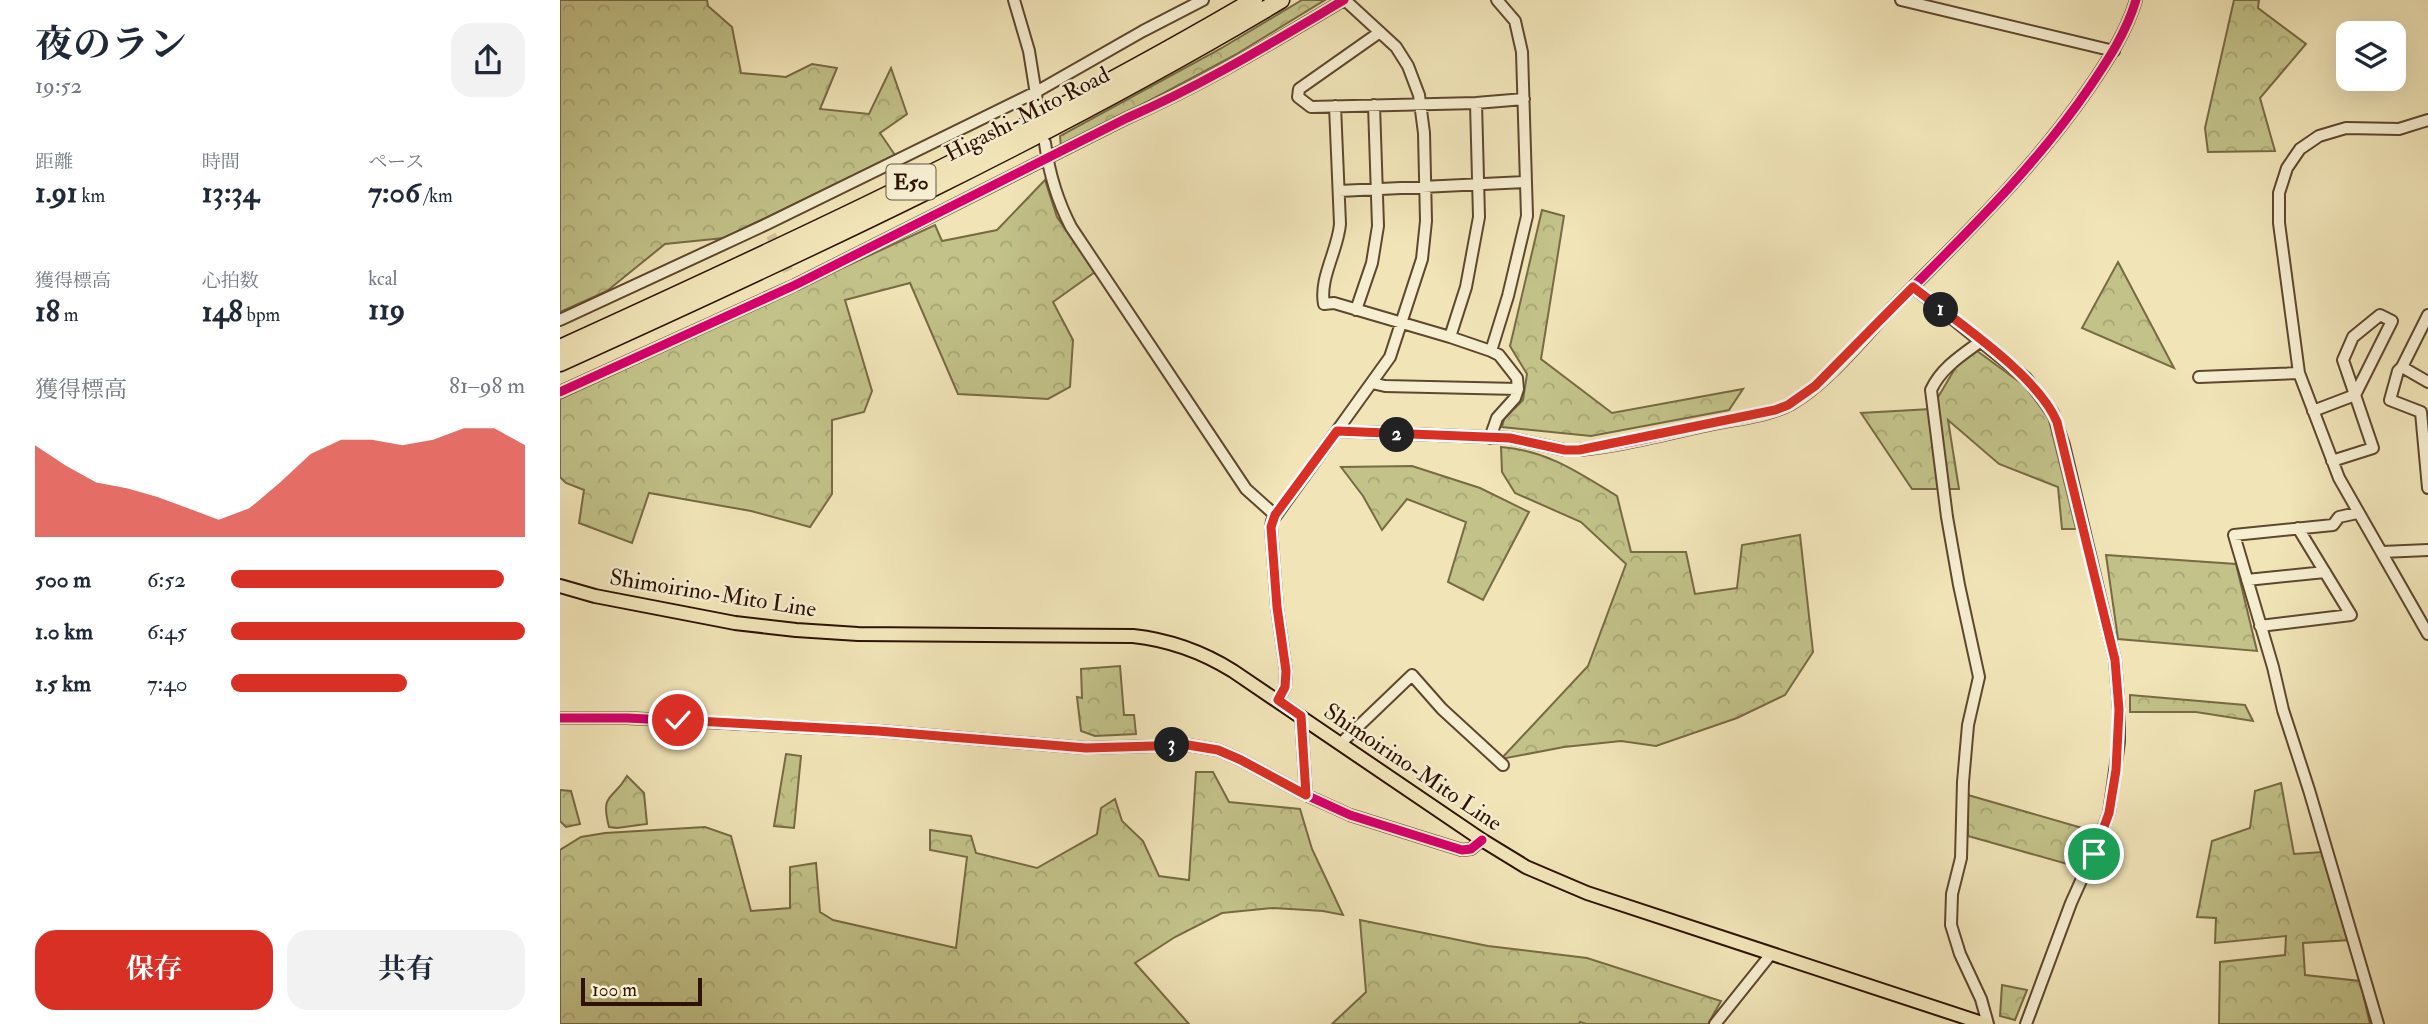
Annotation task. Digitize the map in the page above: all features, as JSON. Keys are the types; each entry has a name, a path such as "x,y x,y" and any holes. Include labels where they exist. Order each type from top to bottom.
{"highway":[{"name":"Higashi-Mito Road","path":"560,348 982,147 1124,74 1254,0"},
{"name":"Higashi-Mito Road","path":"560,363 841,233 989,160 1130,86 1281,0"}],"main road":[{"name":"Shimoirino-Mito Line","path":"560,586 595,596 734,623 796,630 858,634 1148,637 1176,643 1205,655 1278,700 1482,840 1526,867 1587,893 1987,1024"}],"street":[{"path":"1014,0 1025,34 1038,107"},
{"path":"560,320 769,230 1036,92 1203,0"},
{"path":"560,392 1047,160 1248,56 1344,0 1396,47 1408,66 1420,103 1426,221 1422,259 1390,357 1275,515 1271,527 1277,607 1287,680 1278,700"},
{"path":"1491,351 1508,296 1527,216 1522,52 1519,32 1510,13 1497,0"},
{"path":"1901,0 2113,51"},
{"path":"1337,431 1510,438 1565,450 1594,449 1738,419 1788,405 1803,397 1966,233 2054,136 2113,51 2128,24 2136,0"},
{"path":"1380,32 1299,89 1298,97 1311,107 1476,103 1524,99"},
{"path":"1450,337 1466,287 1479,217 1476,103"},
{"path":"1356,310 1376,246 1378,188 1374,105"},
{"path":"1335,106 1339,238 1322,294 1324,304 1334,303 1450,337 1499,355 1517,378 1518,389 1515,398 1497,418 1490,438"},
{"path":"2428,120 2399,129 2346,128 2319,136 2300,149 2287,168 2279,192 2279,223 2299,373 2332,461 2357,513 2424,619 2428,634"},
{"path":"1045,143 1057,198 1072,228 1246,489 1275,515"},
{"path":"1339,191 1525,183"},
{"path":"1913,287 2035,388 2057,422 2115,660 2119,710 2116,770 2109,813 2094,854 2071,903 2026,1024"},
{"path":"2314,411 2355,396 2392,321 2380,315 2353,337 2343,360 2355,396 2373,448 2332,461"},
{"path":"2428,315 2402,368 2398,371 2390,400 2421,412 2428,488"},
{"path":"1981,341 1952,363 1936,379 1931,390 1947,517 1979,677 1968,725 1961,858 1952,894 1951,925 1960,954 1981,999 1987,1024"},
{"path":"2402,368 2428,382"},
{"path":"2199,377 2299,373"},
{"path":"1371,383 1385,386 1518,389"},
{"path":"2357,513 2339,517 2333,525 2234,535 2283,710 2378,1024"},
{"path":"2260,626 2351,615 2298,528"},
{"path":"2382,552 2428,550"},
{"path":"2247,580 2325,572"},
{"path":"1340,744 1412,675 1443,709 1503,765"},
{"path":"1301,716 1306,795"},
{"path":"560,718 678,720 878,731 1086,748 1188,745 1218,750 1350,815 1462,849 1471,849 1482,840"},
{"path":"1715,1024 1770,954"}],"green space":[{"path":"560,0 707,0 708,6 732,27 741,73 786,77 812,64 837,68 820,109 869,114 891,68 907,114 880,133 895,155 724,238 665,244 607,291 560,312"},
{"path":"1302,0 1325,0 1235,55 1061,148 1060,136 1220,49"},
{"path":"2234,0 2259,0 2258,8 2306,44 2260,98 2275,151 2208,152 2205,128"},
{"path":"1045,180 1057,217 1095,272 1053,302 1073,340 1070,387 1048,399 958,394 910,283 845,300 872,391 864,412 832,420 832,494 810,527 751,511 649,493 632,543 579,523 584,490 566,483 560,477 560,399 935,225 942,241 997,230"},
{"path":"1542,210 1564,216 1541,359 1612,413 1743,389 1729,410 1591,436 1502,427 1504,419 1523,400 1527,374 1510,346"},
{"path":"2118,262 2174,368 2082,328"},
{"path":"1969,345 2029,389 2049,420 2076,529 2062,529 2058,487 1999,464 1948,420 1959,489 1912,489 1861,413 1931,409"},
{"path":"1501,447 1548,458 1576,471 1617,496 1631,552 1686,552 1695,594 1737,588 1742,545 1800,535 1813,652 1785,695 1737,718 1656,746 1621,741 1564,747 1501,759 1588,666 1626,564 1581,522 1515,493 1502,472"},
{"path":"1412,466 1480,488 1529,512 1483,600 1448,582 1466,522 1407,499 1382,530 1363,496 1341,467"},
{"path":"2106,555 2236,564 2257,651 2118,639"},
{"path":"1120,666 1124,715 1134,715 1136,734 1095,736 1081,731 1077,697 1082,698 1081,669"},
{"path":"2130,695 2245,705 2253,721 2196,712 2130,712"},
{"path":"786,754 801,756 794,828 774,826"},
{"path":"1196,772 1213,772 1229,802 1300,809 1312,849 1343,915 1273,908 1222,913 1175,937 1135,963 1189,1024 560,1024 560,850 581,837 705,827 731,836 751,911 790,908 790,867 816,863 820,912 833,920 956,948 967,857 930,850 930,830 971,836 976,853 1037,868 1097,834 1101,808 1115,799 1122,821 1143,841 1159,876 1189,880"},
{"path":"627,776 644,793 647,824 609,827 607,802"},
{"path":"2281,783 2294,854 2323,852 2350,940 2303,943 2305,975 2360,981 2370,1024 2219,1024 2220,962 2285,955 2286,936 2215,943 2216,918 2197,917 2212,841 2250,828 2255,791"},
{"path":"560,790 571,791 580,824 566,827 560,821"},
{"path":"1968,795 2089,830 2078,867 1968,836"},
{"path":"1360,920 1488,946 1587,958 1721,1001 1708,1024 1332,1024 1366,992"},
{"path":"2002,985 2027,990 2015,1020 2000,1016"}],"tunnel":[{"path":"771,235 790,275"}],"cycle path":[{"path":"560,392 795,285 1183,92 1344,0"},
{"path":"1337,431 1510,438 1565,450 1579,450 1628,443 1751,417 1791,404 1818,385 1844,360 2020,176 2067,118 2110,57 2136,0"},
{"path":"560,718 627,718 879,731 1086,748 1188,745 1218,750 1350,815 1462,850 1471,849 1482,840"}],"route":[{"path":"678,720 878,731 1043,746 1086,748 1188,745 1218,750 1306,795 1301,716 1278,700 1287,680 1277,607 1271,527 1275,515 1337,431 1510,438 1565,450 1579,450 1775,410 1803,397 1830,373 1913,287 2026,378 2057,422 2115,660 2119,710 2116,770 2109,813 2094,854"}]}
